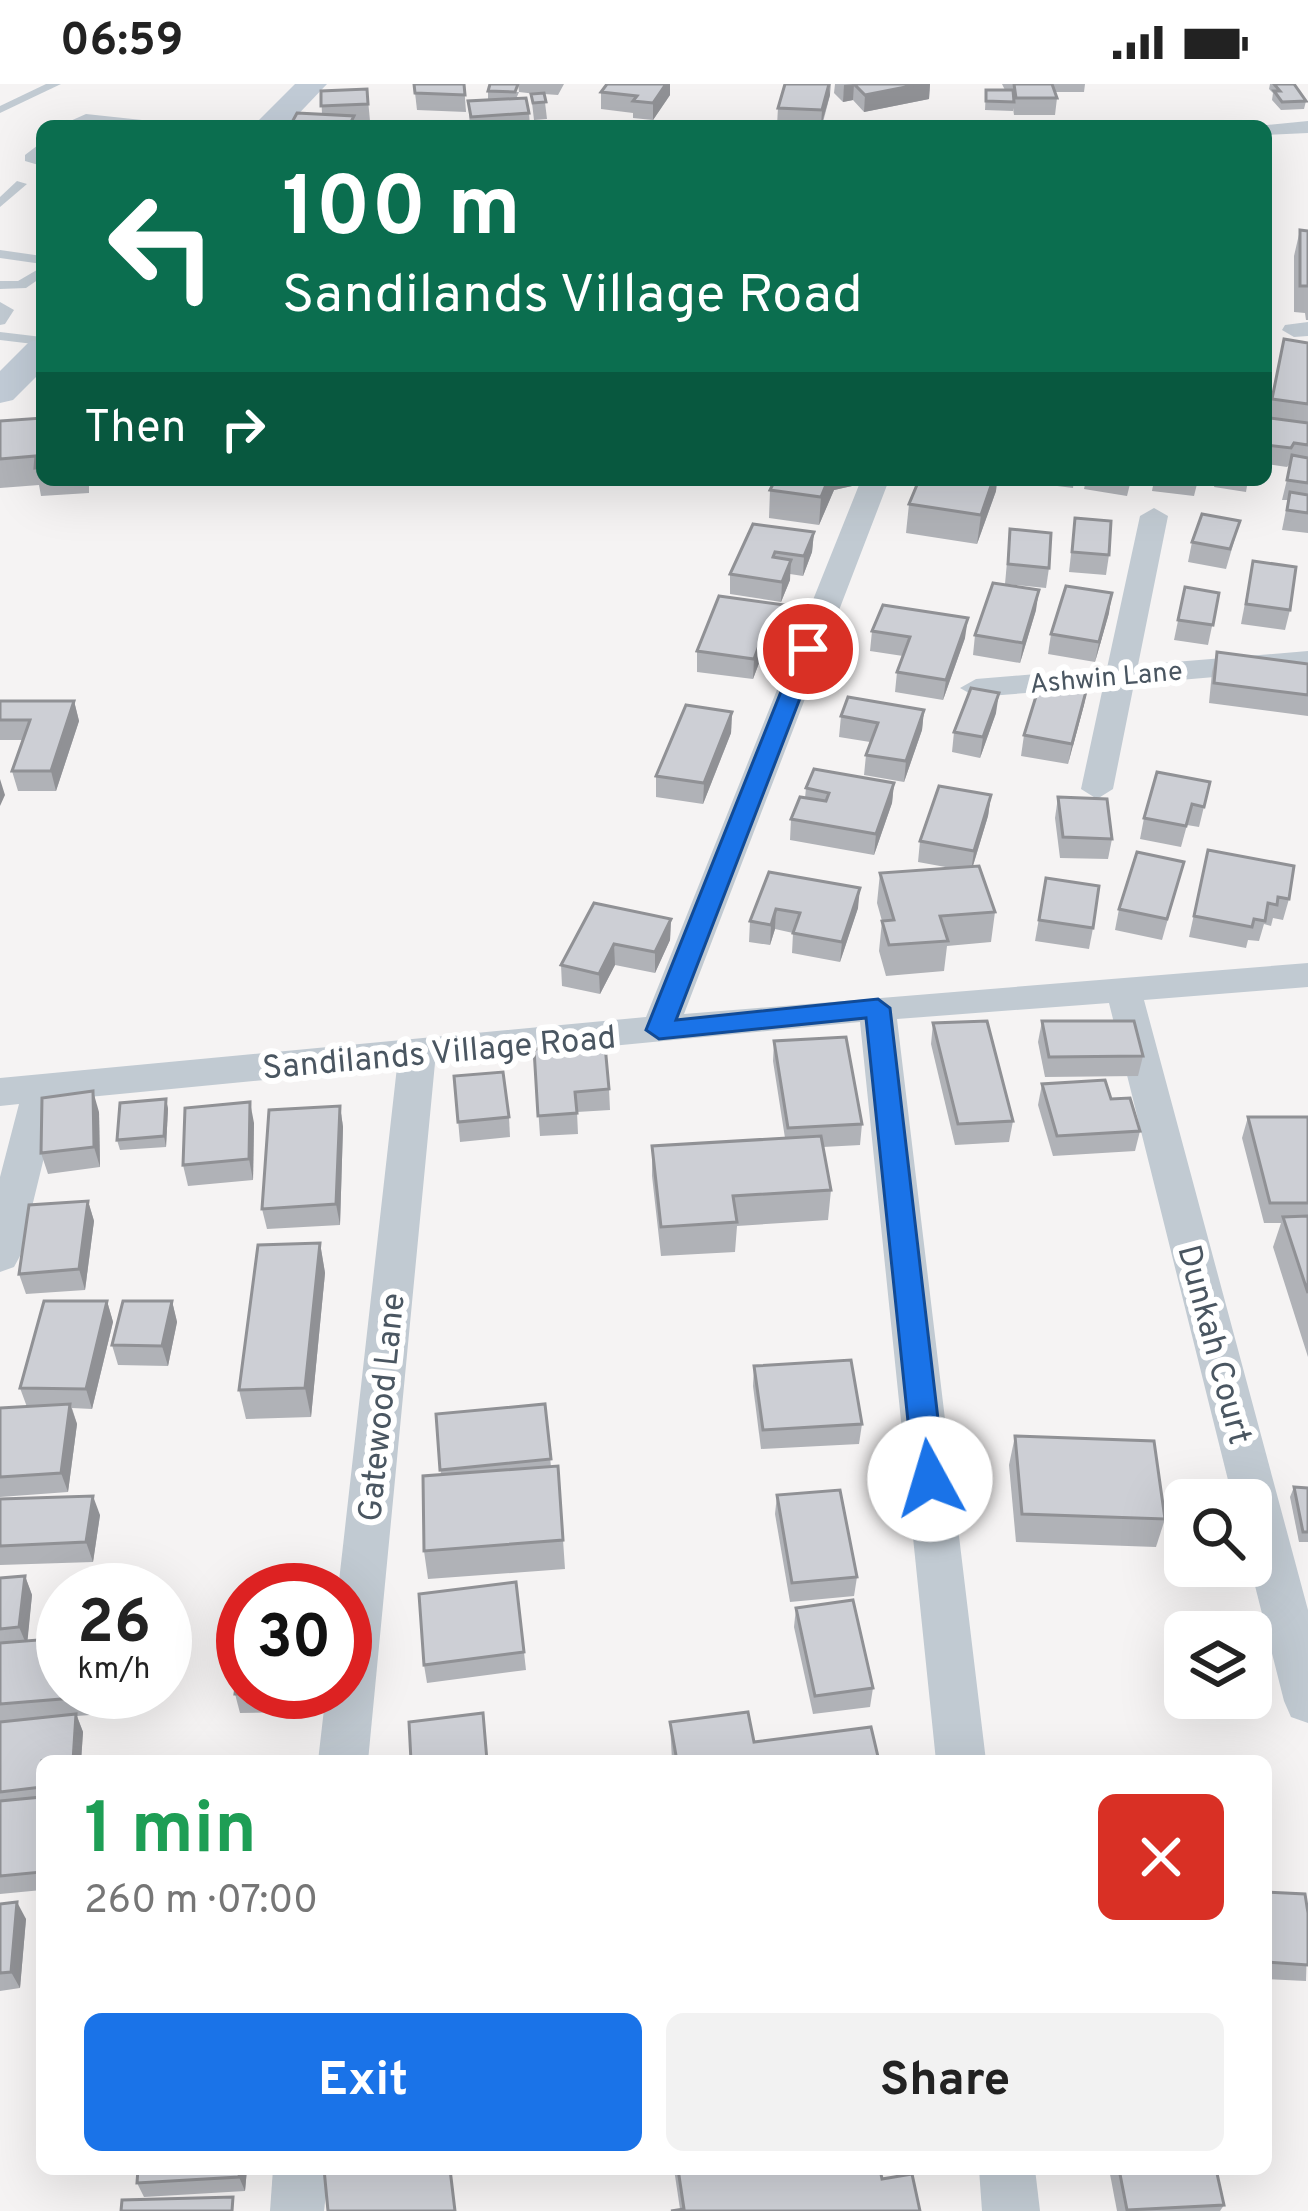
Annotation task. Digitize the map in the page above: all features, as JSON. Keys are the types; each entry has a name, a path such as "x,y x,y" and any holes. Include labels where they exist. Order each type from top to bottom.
{"main road":[{"path":"275,120 312,84"},
{"path":"0,392 36,353"}],"street":[{"path":"1272,129 1308,128"},
{"path":"659,1030 873,486"},
{"path":"1097,789 1154,516"},
{"name":"Ashwin Lane","path":"976,688 1308,660"},
{"name":"Sandilands Village Road","path":"0,1092 878,1008 1308,975"},
{"name":"Dunkah Court","path":"1124,988 1308,1701"},
{"path":"878,1008 960,1755"},
{"name":"Gatewood Lane","path":"345,1755 417,1053"},
{"path":"0,1256 42,1088"},
{"path":"1007,2175 1011,2211"}],"lane":[{"path":"0,110 54,84"},
{"path":"79,120 114,120"},
{"path":"0,202 21,184"},
{"path":"0,254 36,259"},
{"path":"0,285 21,285 36,275"},
{"path":"0,306 7,310 0,320"},
{"path":"0,336 36,345"}],"building":[{"path":"414,84 464,84 465,95 415,93"},
{"path":"490,84 518,84 515,92 488,91"},
{"path":"607,84 666,84 653,103 601,92"},
{"path":"785,84 829,84 822,110 778,108"},
{"path":"854,84 921,84 865,95"},
{"path":"1014,84 1052,84 1057,98 1016,98"},
{"path":"1274,84 1294,84 1306,101 1282,102"},
{"path":"367,89 368,104 321,106 321,91"},
{"path":"986,90 1013,90 1014,102 986,101"},
{"path":"544,93 546,102 533,103 531,94"},
{"path":"526,98 529,113 471,117 468,101"},
{"path":"297,113 354,116 352,120 293,120"},
{"path":"1300,230 1308,231 1308,286 1300,286"},
{"path":"1284,339 1308,343 1308,404 1272,399"},
{"path":"36,418 36,456 0,459 0,421"},
{"path":"1272,418 1308,423 1308,445 1294,443 1291,448 1272,446"},
{"path":"1292,455 1308,458 1308,483 1287,480"},
{"path":"772,486 826,486 821,497 770,490"},
{"path":"916,486 991,486 981,515 909,504"},
{"path":"1290,492 1308,495 1308,513 1287,510"},
{"path":"1202,514 1240,521 1230,549 1192,542"},
{"path":"1075,518 1111,521 1109,555 1072,552"},
{"path":"753,524 814,532 804,556 775,552 773,557 791,560 782,582 730,574"},
{"path":"1010,529 1051,533 1049,568 1008,564"},
{"path":"1253,561 1296,567 1290,610 1246,604"},
{"path":"993,583 1039,590 1023,643 975,635"},
{"path":"1066,586 1112,593 1099,642 1051,634"},
{"path":"1185,587 1219,593 1213,625 1178,620"},
{"path":"719,596 792,606 784,630 766,627 754,659 697,651"},
{"path":"883,605 968,618 946,680 897,672 910,637 872,631"},
{"path":"1217,652 1308,664 1308,695 1214,683"},
{"path":"1042,677 1088,684 1072,744 1024,735"},
{"path":"971,688 999,693 983,737 954,732"},
{"path":"848,697 924,710 906,761 866,755 878,723 841,716"},
{"path":"0,701 74,701 51,771 12,771 30,720 0,720"},
{"path":"686,705 732,712 704,783 656,776"},
{"path":"814,769 894,783 876,834 791,819 800,797 826,801 829,793 806,788"},
{"path":"1157,772 1210,782 1204,807 1192,804 1186,826 1144,818"},
{"path":"939,786 991,795 974,851 920,841"},
{"path":"1058,797 1107,799 1112,839 1063,837"},
{"path":"1208,850 1294,866 1289,899 1278,897 1277,905 1268,903 1265,921 1254,919 1252,927 1194,916"},
{"path":"1137,852 1184,862 1167,919 1119,909"},
{"path":"979,866 995,912 940,916 948,941 889,945 882,921 894,920 880,873"},
{"path":"769,872 860,888 842,942 793,933 800,913 776,909 771,925 750,921"},
{"path":"1046,878 1099,886 1093,928 1039,920"},
{"path":"594,903 671,919 655,952 614,944 599,974 561,965"},
{"path":"987,1021 1013,1121 958,1124 933,1023"},
{"path":"1042,1021 1134,1021 1143,1056 1049,1057"},
{"path":"846,1037 862,1124 788,1128 774,1041"},
{"path":"605,1045 609,1089 575,1092 577,1113 538,1116 534,1049"},
{"path":"503,1072 509,1117 458,1122 454,1076"},
{"path":"1105,1080 1111,1099 1130,1098 1140,1131 1057,1136 1042,1084"},
{"path":"93,1091 94,1147 41,1153 42,1098"},
{"path":"166,1099 164,1136 117,1140 120,1103"},
{"path":"250,1102 249,1159 183,1165 185,1108"},
{"path":"340,1106 336,1204 262,1209 269,1110"},
{"path":"1248,1117 1308,1117 1308,1203 1270,1203"},
{"path":"821,1136 831,1190 733,1196 737,1222 661,1227 652,1146"},
{"path":"88,1201 79,1269 19,1274 29,1205"},
{"path":"1308,1216 1308,1293 1283,1217"},
{"path":"320,1243 305,1388 239,1390 258,1245"},
{"path":"44,1301 107,1301 86,1389 20,1388"},
{"path":"123,1301 172,1301 162,1346 112,1345"},
{"path":"851,1360 862,1424 763,1430 754,1366"},
{"path":"70,1404 61,1473 0,1477 0,1408"},
{"path":"545,1404 551,1459 440,1470 436,1414"},
{"path":"1015,1436 1154,1441 1164,1519 1022,1514"},
{"path":"558,1466 563,1540 424,1551 423,1476"},
{"path":"1294,1487 1308,1488 1308,1532 1303,1532"},
{"path":"840,1490 857,1577 792,1583 777,1495"},
{"path":"93,1496 86,1542 0,1546 0,1499"},
{"path":"25,1576 19,1627 0,1629 0,1578"},
{"path":"516,1582 524,1652 424,1665 419,1594"},
{"path":"853,1600 873,1688 815,1696 796,1608"},
{"path":"36,1640 36,1701 0,1704 0,1643"},
{"path":"748,1712 754,1742 871,1727 878,1755 676,1755 670,1722"},
{"path":"483,1713 486,1755 411,1755 409,1722"},
{"path":"76,1719 73,1755 36,1755 36,1788 0,1792 0,1722"},
{"path":"36,1798 36,1873 0,1876 0,1801"},
{"path":"1272,1892 1305,1894 1308,1965 1272,1962"},
{"path":"17,1902 11,1972 0,1973 0,1904"},
{"path":"138,2175 239,2175 239,2177 137,2183"},
{"path":"325,2175 451,2175 455,2211 328,2211"},
{"path":"679,2175 881,2175 882,2179 912,2175 920,2211 671,2211 684,2209"},
{"path":"1120,2175 1217,2175 1224,2205 1127,2210"},
{"path":"233,2197 232,2211 121,2211 122,2200"}],"route":[{"path":"808,649 659,1030 878,1008 930,1479"}]}
